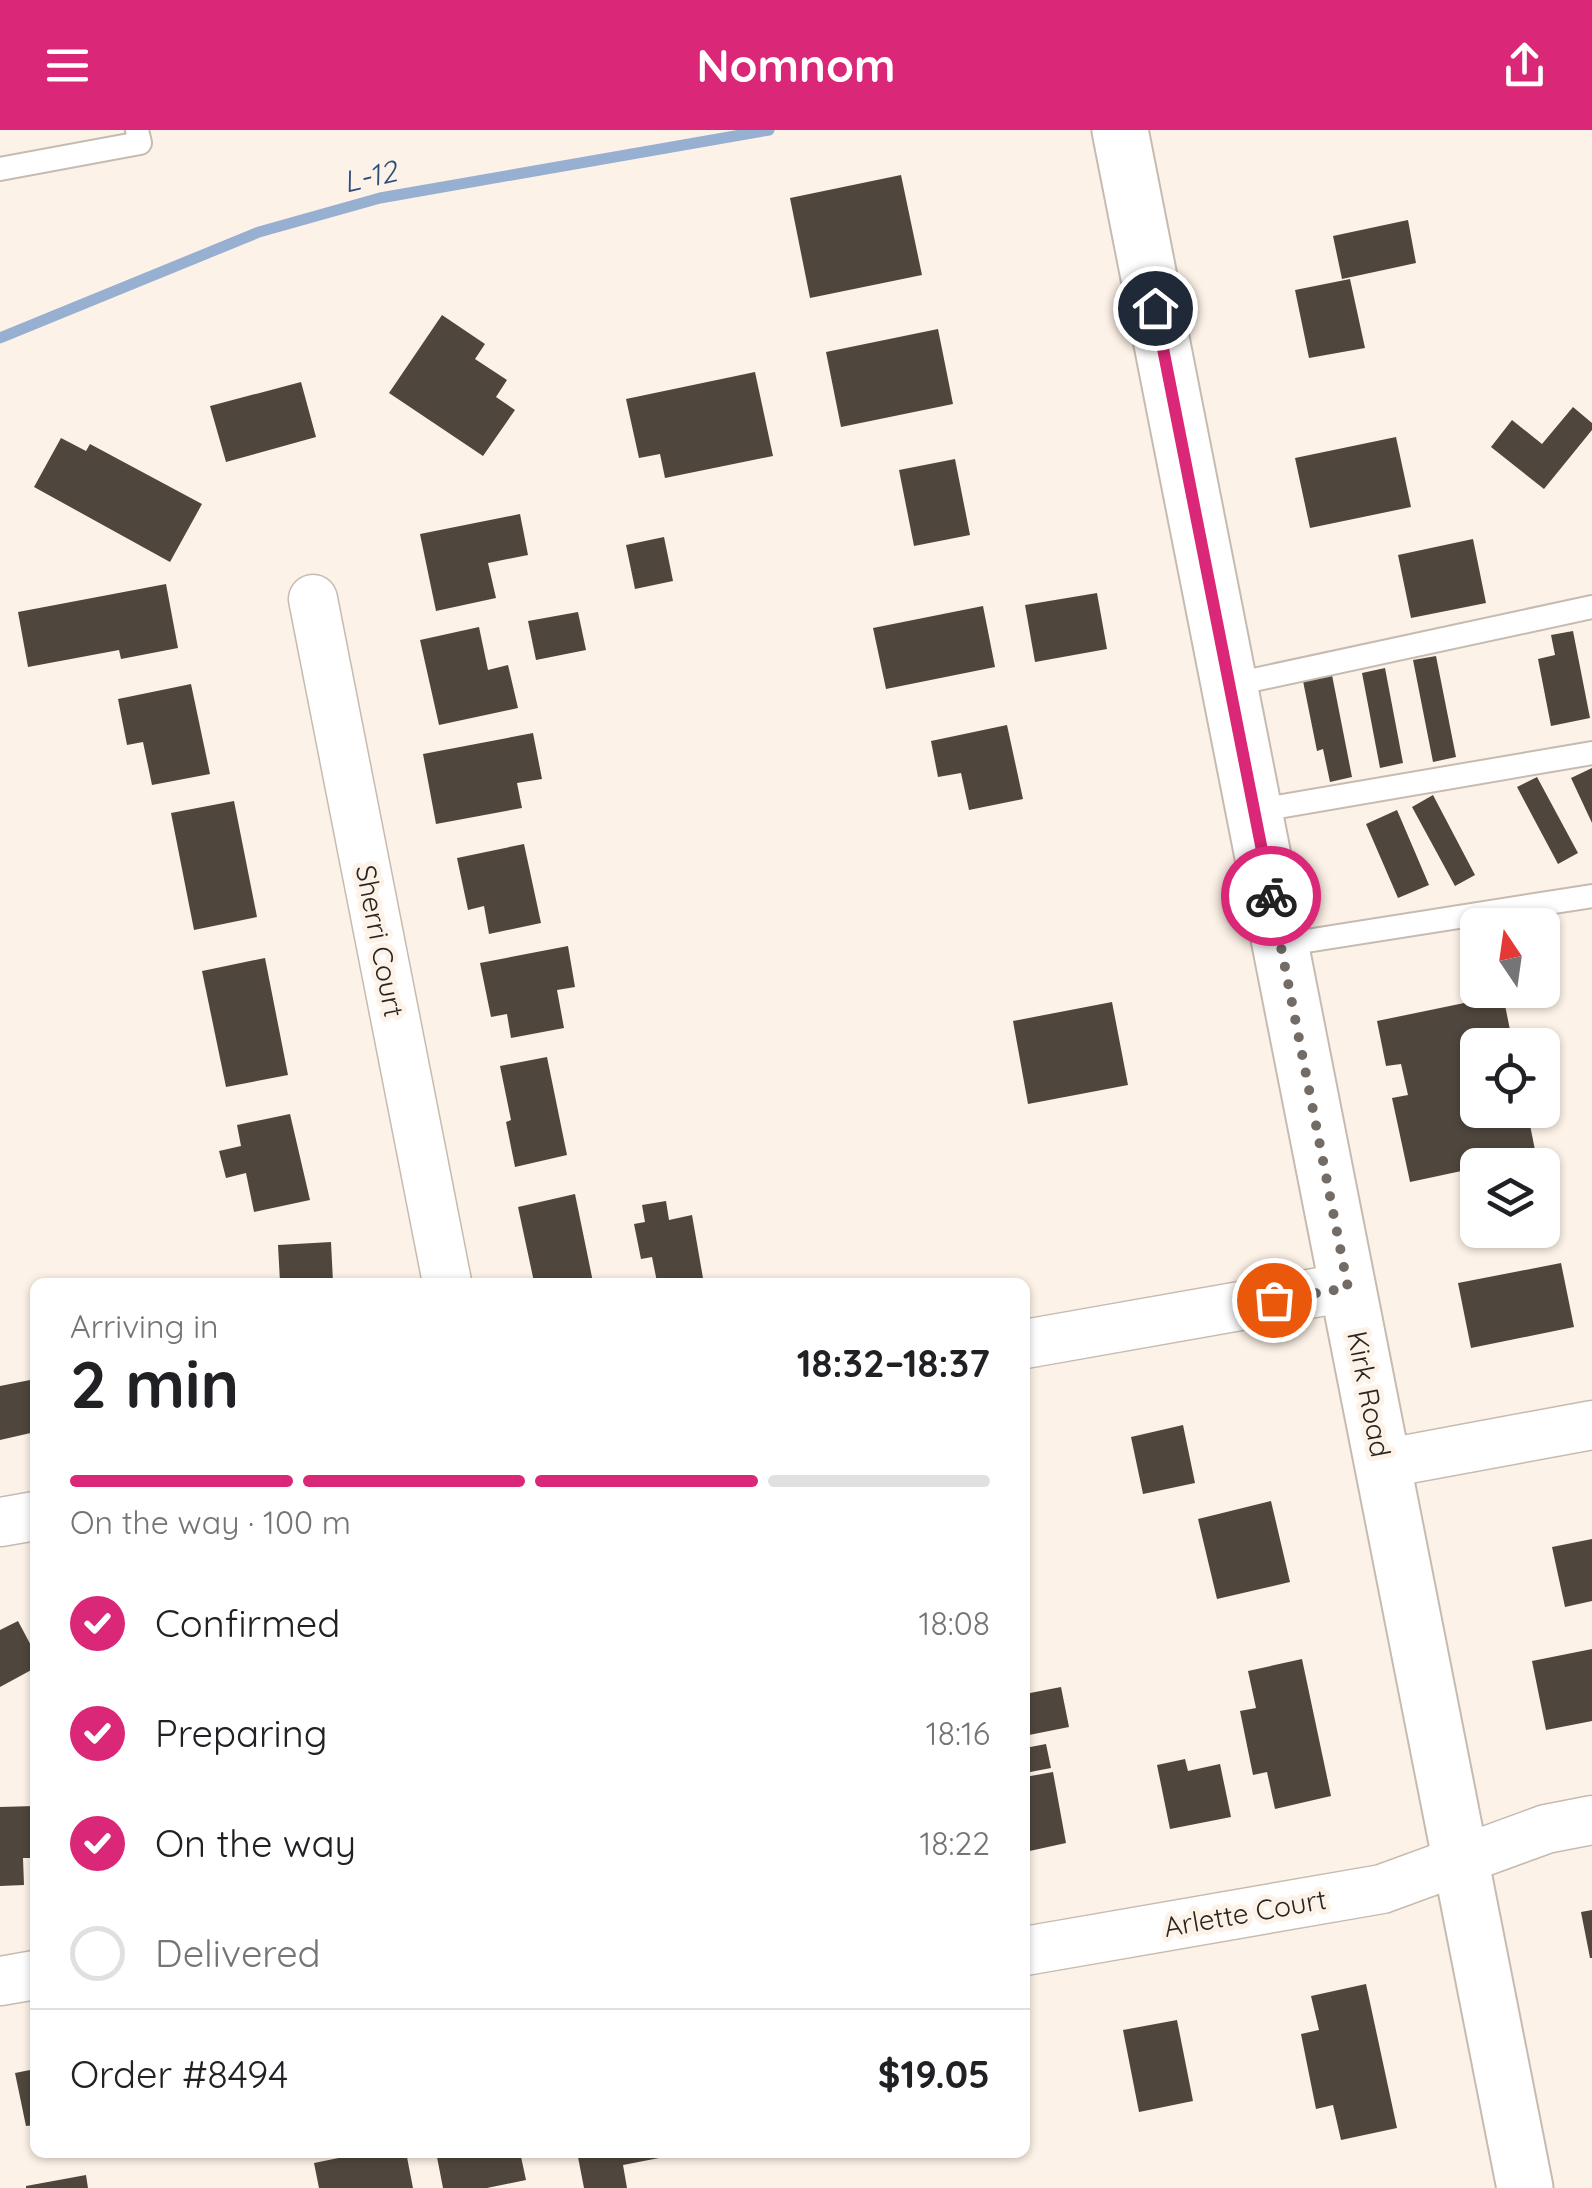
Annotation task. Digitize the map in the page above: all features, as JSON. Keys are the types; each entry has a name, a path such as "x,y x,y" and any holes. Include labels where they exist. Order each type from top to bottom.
{"street":[{"name":"Kirk Road","path":"1120,130 1524,2188"},
{"name":"Sherri Court","path":"312,599 446,1278"},
{"path":"1030,1343 1348,1288"},
{"path":"1382,1464 1592,1424"},
{"path":"0,1522 30,1517"},
{"name":"Arlette Court","path":"1030,1950 1382,1889 1546,1829 1592,1820"},
{"path":"0,1981 30,1975"}],"lane":[{"path":"0,170 140,143 137,130"},
{"path":"1230,685 1592,607"},
{"path":"1254,812 1592,753"},
{"path":"1281,945 1592,896"}],"building":[{"path":"901,175 922,275 810,298 790,198"},
{"path":"1408,220 1416,263 1342,279 1333,236"},
{"path":"1350,279 1365,348 1309,358 1295,290"},
{"path":"442,315 485,344 475,359 507,380 496,397 515,410 483,456 389,393"},
{"path":"938,329 953,404 841,427 826,352"},
{"path":"755,372 773,456 665,478 660,454 639,458 626,399"},
{"path":"301,382 316,437 226,462 210,406"},
{"path":"1573,407 1592,423 1592,430 1544,489 1491,447 1512,420 1542,444"},
{"path":"1396,437 1411,507 1310,528 1295,458"},
{"path":"61,438 86,451 90,444 202,504 170,562 34,487"},
{"path":"955,459 970,535 914,546 899,470"},
{"path":"520,514 528,555 488,563 496,598 436,611 420,534"},
{"path":"664,537 673,581 635,589 626,545"},
{"path":"1473,539 1486,603 1411,618 1398,555"},
{"path":"166,584 178,648 121,659 119,650 28,667 18,612"},
{"path":"1097,593 1107,649 1035,662 1025,605"},
{"path":"983,606 995,667 886,689 873,628"},
{"path":"578,612 586,650 536,660 528,621"},
{"path":"479,627 488,670 508,665 518,708 439,725 420,640"},
{"path":"1573,631 1590,718 1551,726 1538,659 1555,655 1551,635"},
{"path":"1436,656 1456,757 1433,762 1413,660"},
{"path":"1385,668 1403,763 1380,768 1362,673"},
{"path":"1332,675 1352,777 1330,782 1323,749 1317,751 1303,681"},
{"path":"191,684 210,774 152,785 143,742 127,745 118,699"},
{"path":"1007,725 1023,799 969,810 961,773 938,777 931,741"},
{"path":"533,733 542,779 517,783 522,808 436,824 423,754"},
{"path":"1592,768 1592,823 1571,778"},
{"path":"1537,777 1578,853 1558,864 1517,787"},
{"path":"1433,795 1475,875 1455,886 1412,807"},
{"path":"234,801 257,917 194,930 171,813"},
{"path":"1397,810 1429,885 1398,898 1366,824"},
{"path":"524,844 541,923 489,934 484,906 468,910 457,858"},
{"path":"568,946 575,987 557,990 564,1028 511,1038 507,1014 491,1017 480,963"},
{"path":"265,958 288,1075 226,1087 202,971"},
{"path":"1112,1002 1128,1085 1028,1104 1013,1021"},
{"path":"1460,1004 1460,1008 1506,1008 1510,1028 1460,1028 1460,1128 1531,1128 1535,1148 1460,1148 1460,1171 1410,1182 1392,1098 1408,1095 1401,1064 1386,1066 1377,1021"},
{"path":"547,1057 567,1155 515,1167 500,1066"},
{"path":"290,1114 310,1200 254,1212 246,1173 226,1178 219,1151 241,1146 237,1125"},
{"path":"575,1194 592,1278 533,1278 518,1207"},
{"path":"666,1201 669,1220 692,1215 703,1278 656,1278 652,1257 641,1259 634,1224 645,1222 642,1205"},
{"path":"331,1242 333,1278 280,1278 278,1245"},
{"path":"1561,1263 1574,1327 1471,1348 1458,1283"},
{"path":"30,1380 30,1433 0,1440 0,1386"},
{"path":"1183,1425 1195,1483 1143,1494 1131,1437"},
{"path":"1271,1501 1290,1582 1217,1599 1198,1519"},
{"path":"1592,1539 1592,1601 1565,1607 1552,1547"},
{"path":"18,1621 30,1644 30,1671 0,1687 0,1630"},
{"path":"1592,1649 1592,1721 1546,1730 1532,1661"},
{"path":"1302,1659 1331,1796 1275,1809 1267,1772 1253,1775 1240,1711 1256,1708 1248,1671"},
{"path":"1061,1687 1069,1727 1030,1735 1030,1693"},
{"path":"1046,1744 1051,1768 1030,1772 1030,1747"},
{"path":"1185,1759 1188,1771 1220,1764 1231,1817 1170,1829 1157,1765"},
{"path":"1053,1772 1066,1843 1030,1851 1030,1776"},
{"path":"30,1806 30,1858 23,1858 24,1885 0,1886 0,1807"},
{"path":"1592,1910 1592,1958 1590,1958 1581,1912"},
{"path":"1366,1984 1397,2128 1341,2140 1333,2105 1316,2109 1301,2034 1319,2030 1311,1996"},
{"path":"1177,2020 1193,2101 1139,2112 1123,2030"},
{"path":"30,2070 30,2126 26,2126 15,2073"},
{"path":"339,2158 407,2158 413,2188 319,2188 314,2163"},
{"path":"437,2158 521,2158 526,2180 487,2188 443,2188"},
{"path":"578,2158 659,2158 623,2165 627,2188 584,2188"},
{"path":"86,2175 88,2188 26,2188 26,2186"}],"waterway":[{"name":"L-12","path":"0,338 259,232 380,198 769,130"}],"way so far":[{"path":"1271,896 1348,1288 1274,1300"}],"route":[{"path":"1155,308 1271,896"}]}
